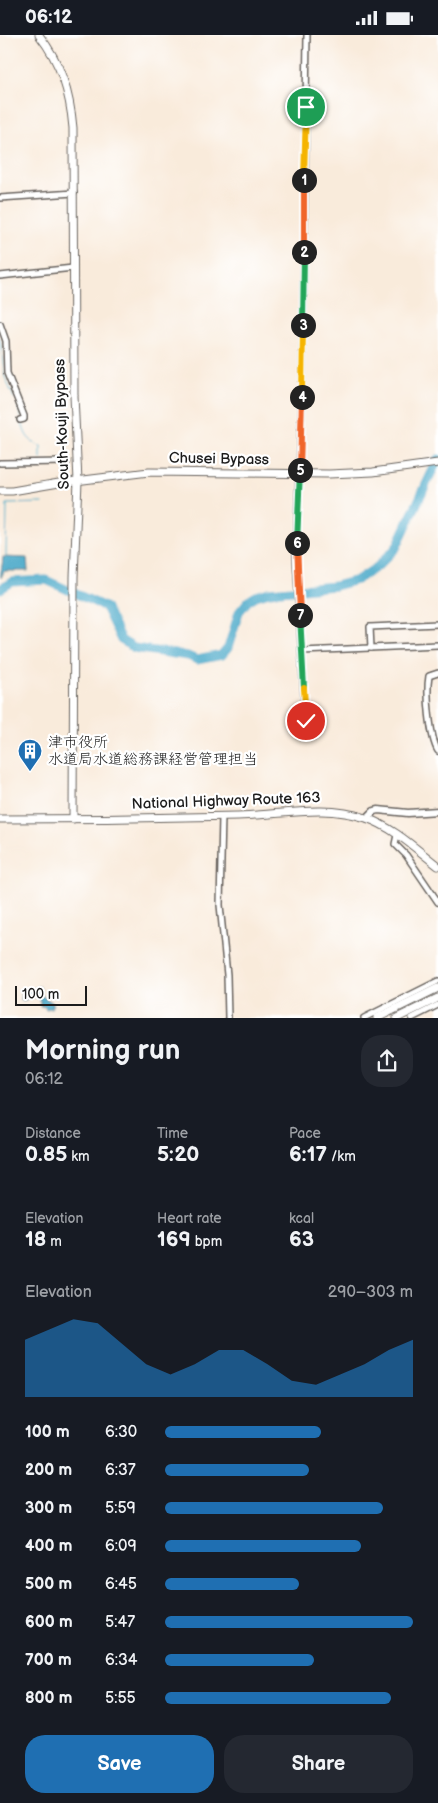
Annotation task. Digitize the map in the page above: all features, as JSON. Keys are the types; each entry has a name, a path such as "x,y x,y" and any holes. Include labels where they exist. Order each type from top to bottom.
{"highway":[{"name":"South-Kouji Bypass","path":"40,35 58,63 70,99 73,128 74,396 78,481 74,577 73,819"},
{"name":"Chusei Bypass","path":"0,491 12,491 149,472 300,474 373,472 438,463"},
{"name":"National Highway Route 163","path":"0,819 222,816 339,812 367,818 397,835 438,866"},
{"path":"377,1018 438,988"},
{"path":"397,1018 438,999"}],"main road":[{"path":"367,818 374,811 378,810 408,813 438,811"}],"street":[{"path":"306,733 296,556 300,474 307,35"},
{"path":"0,198 74,193"},
{"path":"0,276 73,268"},
{"path":"0,324 6,341 7,373 22,419"},
{"path":"0,463 67,462"},
{"path":"371,648 370,627 438,624"},
{"path":"302,651 438,645"},
{"path":"438,673 429,677 428,685 431,725 438,751"},
{"path":"222,816 220,905 227,975 228,1018"},
{"path":"397,835 395,844 406,855 438,902"},
{"path":"364,1018 438,981"},
{"path":"412,1018 438,1005"}],"water":[{"path":"3,557 27,558 28,571 4,571 1,578"},
{"path":"39,986 42,996 53,1003 51,1008 46,1009 40,1006 40,1000 36,997 30,997 22,1001 21,993"}],"waterway":[{"path":"0,338 5,377 14,398"},
{"path":"18,407 21,417"},
{"path":"22,421 24,431 28,437 41,447 41,459"},
{"path":"0,589 12,582 46,580 105,607 121,640 134,648 188,656 197,660 222,655 228,648 239,612 248,601 256,596 269,592 335,586 357,580 377,567 396,548 438,459"},
{"path":"6,556 7,504 43,503"}],"place":[{"name":"津市役所 水道局水道総務課経営管理担当","path":"30,772"}],"route":[{"path":"306,107 302,396 296,556 306,721"}]}
